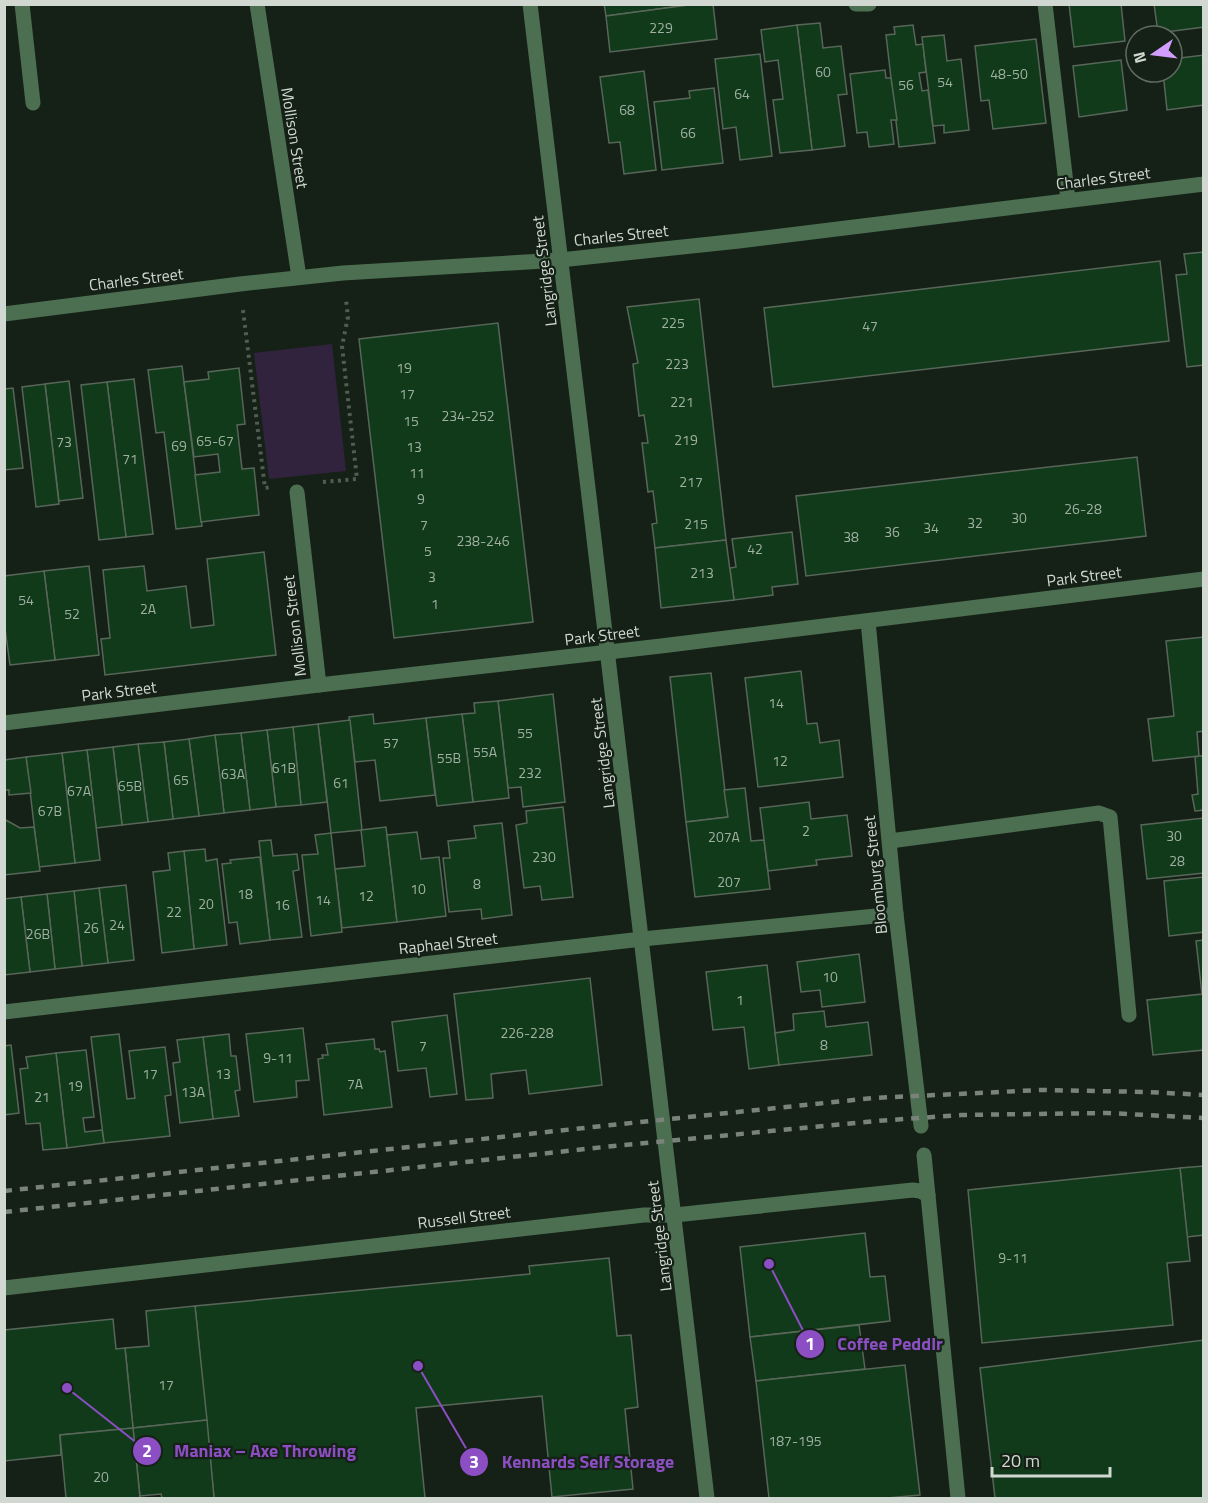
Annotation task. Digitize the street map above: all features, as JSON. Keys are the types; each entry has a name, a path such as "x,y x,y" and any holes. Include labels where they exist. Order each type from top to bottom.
{"street":[{"path":"22,4 33,103"},
{"name":"Mollison Street","path":"257,4 299,277"},
{"name":"Langridge Street","path":"530,4 707,1498"},
{"path":"856,4 868,4"},
{"path":"1045,4 1068,200"},
{"name":"Charles Street","path":"4,314 299,277 560,260 740,241 1203,184"},
{"name":"Mollison Street","path":"297,492 319,685"},
{"name":"Park Street","path":"4,723 1203,579"},
{"name":"Bloomburg Street","path":"868,621 896,914 921,1126"},
{"path":"890,841 1099,813 1110,817 1129,1015"},
{"name":"Raphael Street","path":"4,1012 642,939 896,914"},
{"path":"924,1155 958,1498"},
{"name":"Russell Street","path":"4,1288 644,1215 675,1215 913,1190 928,1195"}],"path":[{"path":"313,483 357,479 342,346 348,317 343,273"},
{"path":"240,284 265,488 274,487"}],"shaded area":[{"path":"332,344 346,471 269,479 254,353"}],"building":[{"path":"604,4 696,4 606,16"},
{"path":"696,4 713,4 717,39 610,52 606,16"},
{"path":"1069,4 1121,4 1124,41 1074,47"},
{"path":"1154,4 1204,4 1204,27 1184,30 1184,24 1157,24"},
{"path":"820,23 823,48 841,46 847,94 838,95 845,146 812,150 797,25"},
{"path":"797,25 812,150 780,153 773,100 783,99 778,60 765,62 761,30"},
{"path":"913,25 916,45 923,44 926,72 919,73 922,91 928,90 935,143 899,147 886,35 895,34 894,27"},
{"path":"944,35 947,61 961,59 969,130 944,133 944,125 933,126 922,37"},
{"path":"1036,39 1046,123 993,129 989,100 981,101 975,46"},
{"path":"760,54 772,156 740,160 736,127 723,129 715,59"},
{"path":"1204,55 1204,105 1167,110 1164,84 1184,84 1184,58"},
{"path":"1121,60 1127,110 1079,117 1073,66"},
{"path":"885,70 886,78 891,78 897,120 891,120 894,144 869,147 867,132 857,133 850,74"},
{"path":"644,71 656,170 624,174 620,142 609,143 600,77"},
{"path":"714,88 723,163 662,170 654,102 690,98 689,91"},
{"path":"1204,252 1204,365 1187,367 1176,275 1187,274 1184,254"},
{"path":"1160,261 1169,341 773,387 764,308"},
{"path":"699,299 726,540 655,548 652,524 657,523 653,491 648,492 642,443 648,443 644,415 639,416 633,364 638,363 627,307"},
{"path":"498,323 533,622 394,638 359,339"},
{"path":"182,366 202,526 176,529 164,432 156,433 148,370"},
{"path":"239,368 245,424 237,425 242,469 254,468 259,515 201,522 195,475 220,472 218,454 194,457 184,382 209,379 208,372"},
{"path":"134,379 153,534 126,537 107,382"},
{"path":"69,381 83,498 59,501 45,384"},
{"path":"107,382 126,537 99,540 81,385"},
{"path":"45,384 59,504 36,507 22,387"},
{"path":"13,388 23,468 4,470 4,389"},
{"path":"1137,457 1146,536 806,576 796,496"},
{"path":"792,532 798,584 772,587 773,595 734,600 730,568 736,567 732,539"},
{"path":"726,540 734,600 661,608 655,548"},
{"path":"264,552 276,655 105,675 101,639 110,638 103,570 144,566 147,591 186,586 191,628 214,625 207,559"},
{"path":"89,566 99,655 55,660 44,571"},
{"path":"44,571 55,660 10,665 4,621 4,576"},
{"path":"1204,637 1204,731 1197,732 1199,756 1153,761 1148,719 1174,716 1166,641"},
{"path":"801,671 807,724 817,723 820,743 839,740 843,777 758,787 745,678"},
{"path":"711,673 728,817 686,822 670,677"},
{"path":"553,694 565,802 523,807 521,787 508,788 498,701"},
{"path":"498,701 509,798 473,802 462,714 475,713 474,703"},
{"path":"373,714 374,724 426,718 435,795 380,801 375,760 355,762 349,717"},
{"path":"462,714 473,802 437,806 426,718"},
{"path":"350,720 362,830 331,833 318,724"},
{"path":"318,724 327,802 301,805 293,727"},
{"path":"293,727 301,805 276,807 267,730"},
{"path":"267,730 276,807 250,810 241,733"},
{"path":"241,733 250,810 224,813 215,735"},
{"path":"215,735 224,813 199,816 189,739"},
{"path":"189,739 199,816 173,819 164,742"},
{"path":"164,742 173,819 148,822 138,744"},
{"path":"138,744 148,822 122,825 113,747"},
{"path":"113,747 122,825 96,828 87,750"},
{"path":"87,750 100,860 75,863 62,753"},
{"path":"62,753 75,863 39,867 26,757"},
{"path":"1204,756 1204,810 1195,811 1192,795 1198,794 1195,757"},
{"path":"26,757 31,793 9,795 9,790 4,790 4,760"},
{"path":"745,788 751,841 764,840 770,889 695,897 686,822 728,817 724,790"},
{"path":"809,802 811,819 847,815 852,856 816,860 817,865 768,871 760,808"},
{"path":"563,807 573,897 542,900 540,886 524,888 516,825 527,823 526,811"},
{"path":"1204,818 1204,873 1147,879 1141,825"},
{"path":"4,819 20,828 34,827 40,871 4,875"},
{"path":"502,823 512,915 482,919 481,909 449,912 443,858 450,858 448,841 476,838 474,826"},
{"path":"386,827 397,922 342,928 335,869 365,866 361,830"},
{"path":"417,832 421,859 439,857 446,916 397,922 387,835"},
{"path":"331,833 342,932 311,936 302,855 318,854 315,835"},
{"path":"271,840 273,856 297,854 299,870 293,871 302,937 270,940 259,841"},
{"path":"205,849 206,861 217,859 227,945 194,949 184,851"},
{"path":"184,851 194,949 162,953 153,872 170,870 168,853"},
{"path":"260,857 270,940 240,944 237,922 229,923 222,864 231,863 230,860"},
{"path":"1204,877 1204,932 1169,936 1164,881"},
{"path":"126,885 134,960 108,963 99,888"},
{"path":"99,888 108,963 82,966 74,891"},
{"path":"74,891 82,966 55,969 47,894"},
{"path":"47,894 55,969 30,972 21,897"},
{"path":"21,897 30,972 4,975 4,899"},
{"path":"1204,940 1204,1050 1153,1055 1147,1000 1202,994 1196,941"},
{"path":"859,954 865,1002 822,1007 820,990 801,992 797,962"},
{"path":"767,965 779,1065 749,1069 744,1027 713,1030 706,972"},
{"path":"590,978 602,1085 529,1094 526,1070 491,1074 493,1098 466,1100 454,994"},
{"path":"824,1011 826,1027 868,1022 872,1055 779,1065 775,1033 794,1030 793,1014"},
{"path":"447,1015 457,1094 430,1097 426,1068 398,1071 392,1022"},
{"path":"303,1028 309,1080 296,1081 297,1097 254,1102 246,1034"},
{"path":"119,1034 127,1099 135,1098 129,1051 165,1047 171,1095 165,1096 170,1136 104,1143 91,1037"},
{"path":"229,1034 231,1056 236,1056 240,1090 235,1091 239,1116 213,1119 203,1037"},
{"path":"203,1037 213,1119 180,1123 173,1063 180,1062 177,1040"},
{"path":"374,1039 375,1049 379,1049 380,1052 385,1051 392,1107 324,1115 318,1059 323,1058 322,1055 328,1055 326,1044"},
{"path":"11,1045 19,1113 4,1115 4,1046"},
{"path":"86,1050 94,1117 83,1118 85,1132 102,1130 104,1143 67,1148 56,1053"},
{"path":"56,1053 67,1148 43,1150 40,1123 26,1124 20,1069 28,1068 26,1057"},
{"path":"1204,1166 1204,1235 1187,1237 1180,1168"},
{"path":"1180,1168 1190,1261 1167,1263 1173,1325 982,1343 968,1190"},
{"path":"865,1233 870,1277 885,1276 890,1321 750,1337 740,1247"},
{"path":"609,1258 617,1336 631,1335 638,1407 625,1409 633,1489 552,1497 542,1396 416,1408 425,1498 214,1498 195,1306 530,1274 529,1266"},
{"path":"195,1306 207,1420 133,1428 125,1348 149,1346 146,1311"},
{"path":"113,1319 116,1349 125,1348 133,1428 60,1435 61,1455 4,1461 4,1330"},
{"path":"859,1325 865,1369 756,1381 750,1337"},
{"path":"1204,1340 1204,1498 995,1498 980,1368"},
{"path":"905,1365 920,1495 887,1498 769,1498 756,1381"},
{"path":"207,1420 214,1498 162,1498 161,1494 140,1496 133,1428"},
{"path":"133,1428 140,1498 66,1498 60,1435"}],"railway":[{"path":"4,1191 873,1098 1041,1090 1204,1095"},
{"path":"4,1212 604,1147 876,1121 961,1115 1107,1113 1204,1118"}],"place":[{"name":"Coffee Peddlr","path":"769,1264"},
{"name":"Kennards Self Storage","path":"418,1366"},
{"name":"Maniax – Axe Throwing","path":"67,1388"}]}
